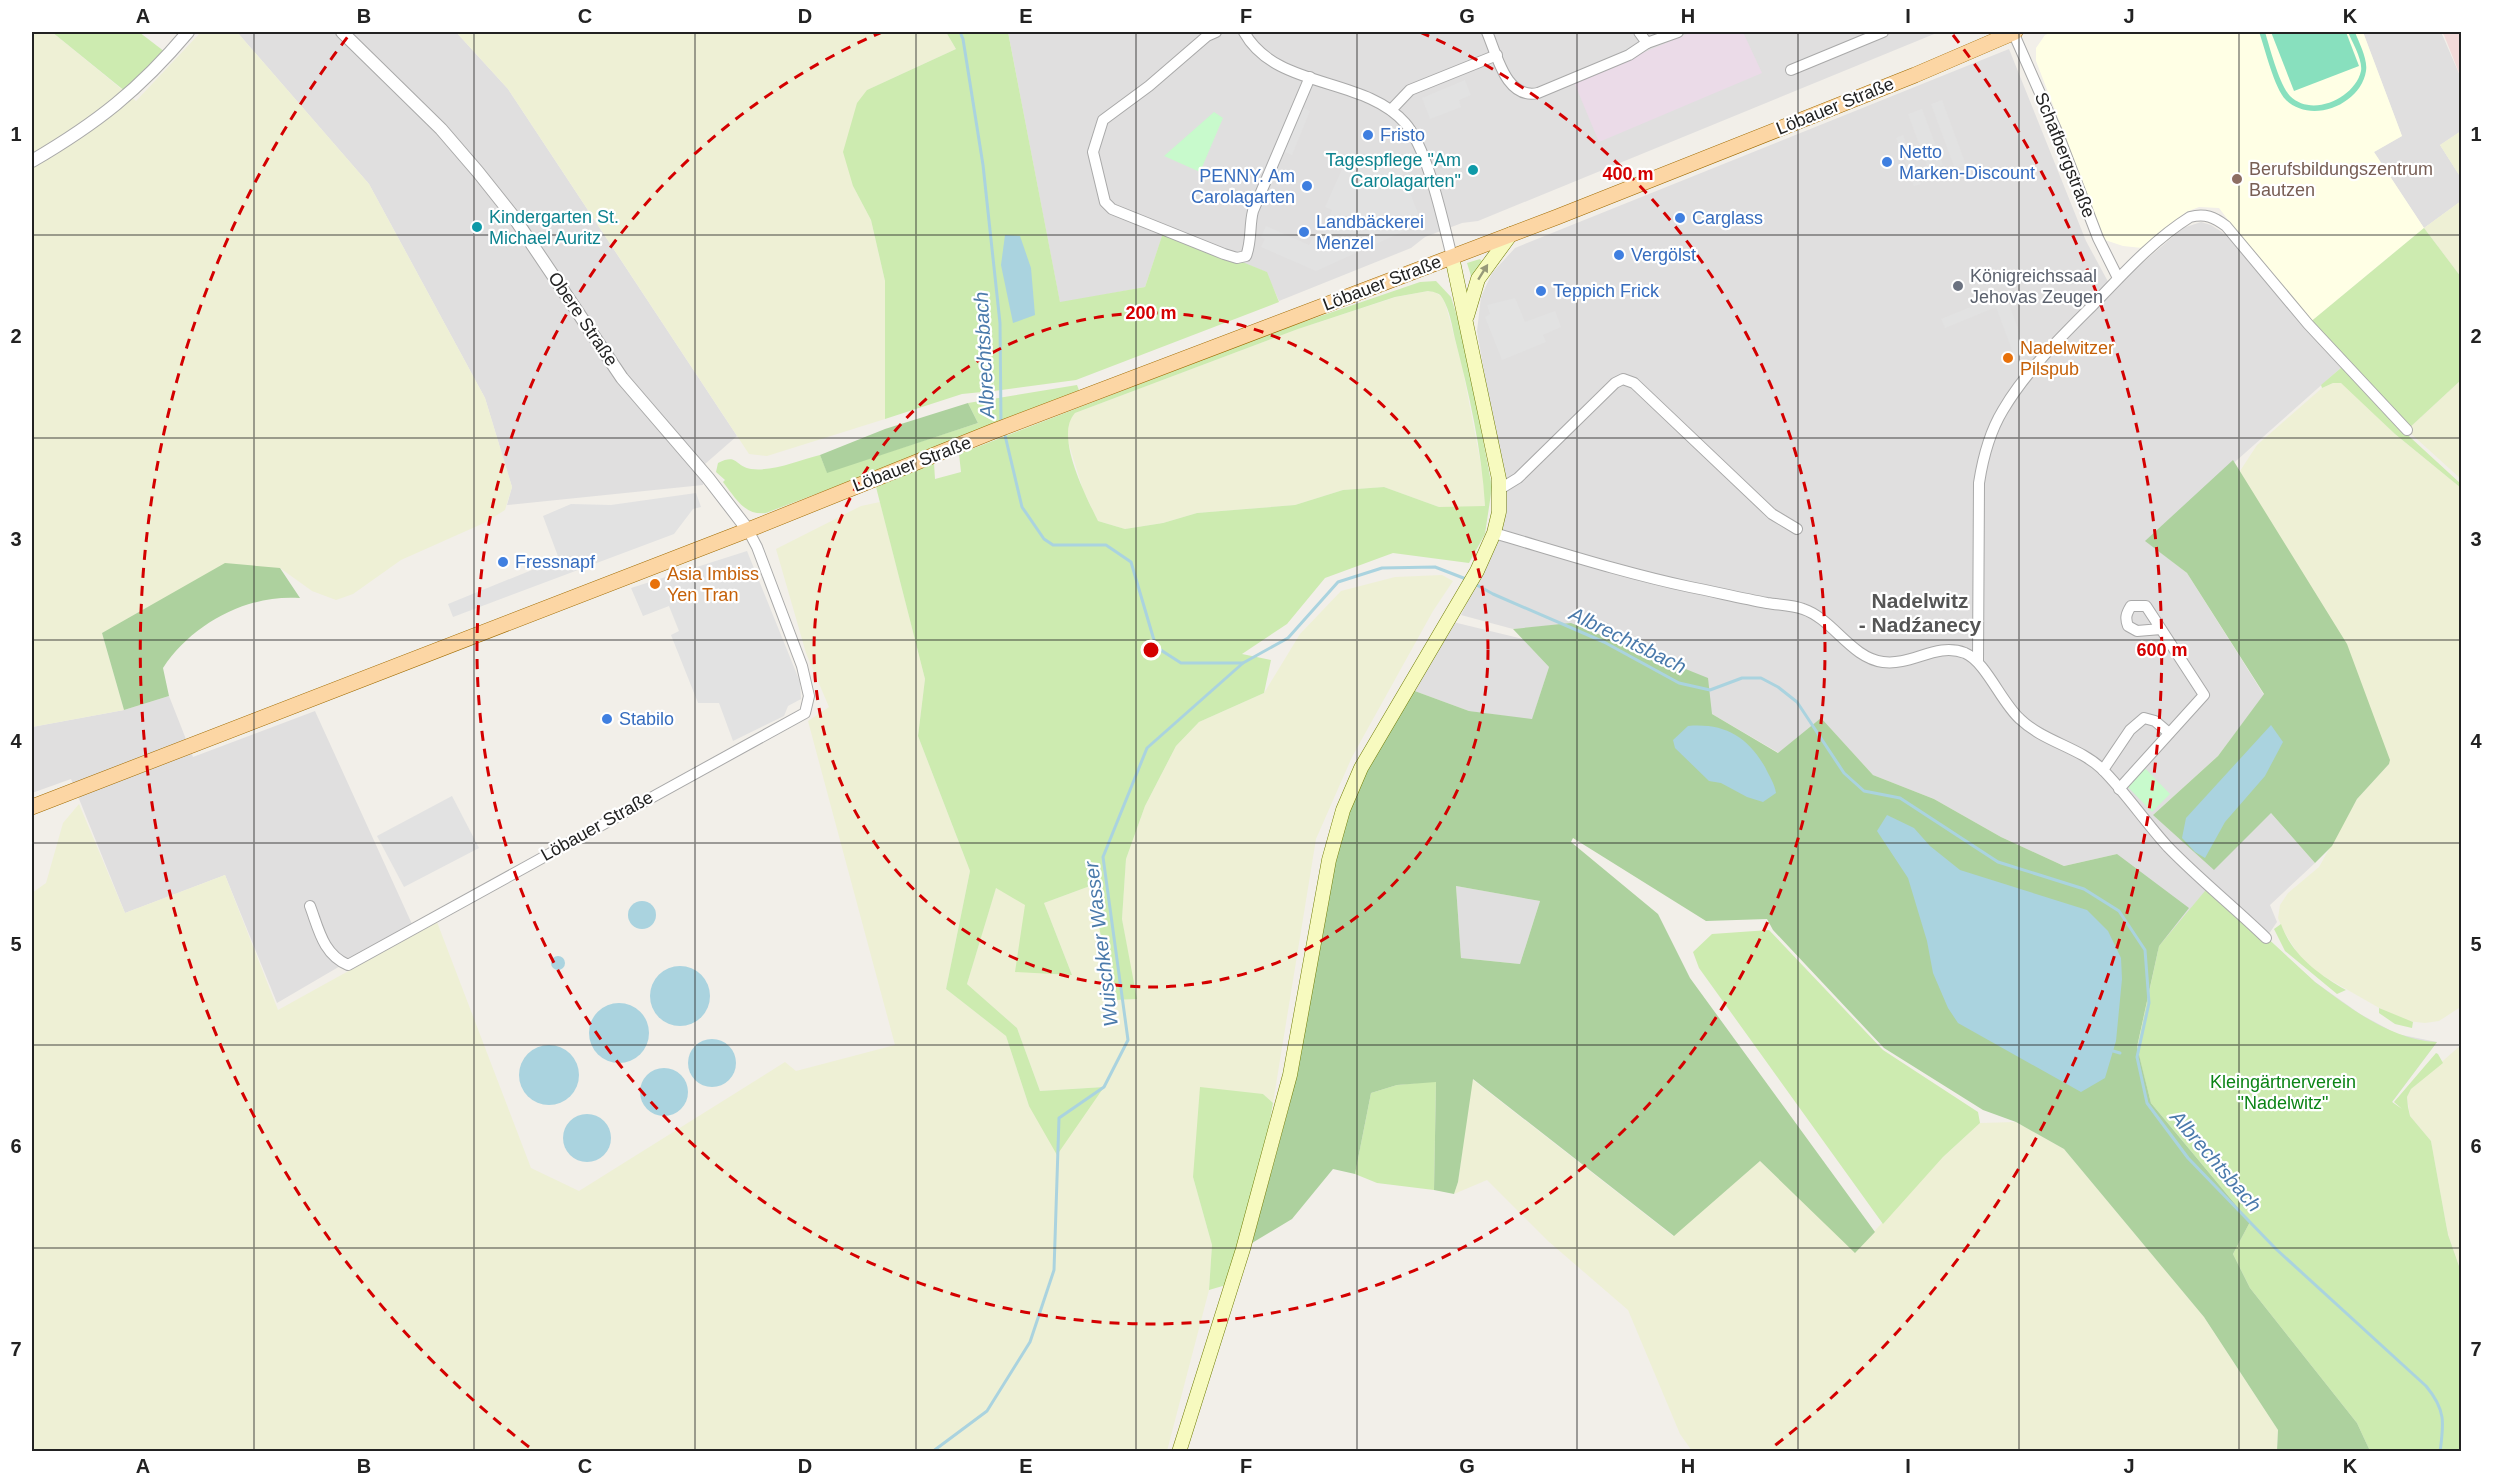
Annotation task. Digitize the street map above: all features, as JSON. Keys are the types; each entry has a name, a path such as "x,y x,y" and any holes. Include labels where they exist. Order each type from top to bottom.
{"main road":[{"name":"Löbauer Straße","path":"32,807 748,530 994,431 1511,234 1915,75 2014,32"},
{"path":"1467,316 1478,279 1511,234"},
{"path":"1179,1452 1243,1249 1290,1075 1329,860 1343,810 1361,768 1477,571 1494,533 1500,489 1467,316 1452,257"}],"street":[{"path":"32,161 75,136 113,109 188,32"},
{"name":"Obere Straße","path":"342,32 441,129 478,172 520,225 622,378 708,478 748,530"},
{"path":"1216,32 1207,36 1149,86 1103,120 1093,152 1105,202 1112,208 1224,254 1237,258 1246,256 1250,245 1249,224 1253,211 1310,77"},
{"path":"1244,32 1261,53 1274,62 1391,110 1404,121 1416,138 1452,257"},
{"path":"1487,32 1514,88 1519,93 1531,94 1629,55 1647,43 1678,32"},
{"path":"1639,32 1647,43"},
{"path":"1791,70 1882,32"},
{"name":"Schafbergstraße","path":"2014,32 2058,134 2098,238 2118,278"},
{"path":"1391,110 1410,90 1497,55"},
{"path":"1978,661 1979,483 1990,434 2005,406 2034,368 2118,278 2190,217 2201,214 2216,218 2226,226 2344,365 2407,430"},
{"path":"1500,489 1518,478 1615,382 1623,379 1634,383 1772,514 1797,529"},
{"name":"Löbauer Straße","path":"310,906 328,950 334,959 348,965 805,713 809,696 802,666 757,547 748,530"},
{"path":"1494,533 1677,584 1802,609 1824,621 1858,649 1883,662 1948,650 1964,653 1978,661 1999,695 2020,720 2046,739 2089,758 2103,770 2168,847 2266,938"},
{"path":"2119,789 2204,694 2161,629"},
{"path":"2103,770 2130,730 2144,718 2155,721 2169,733"}],"shaded area":[{"path":"32,32 52,32 136,101 201,32 237,32 369,184 485,398 512,487 505,510 484,523 401,560 353,594 336,600 312,591 280,568 102,633 124,710 32,727"},
{"path":"237,32 456,32 508,89 737,436 705,464 703,485 507,505 512,487 485,398 369,184"},
{"path":"456,32 946,32 956,49 867,90 853,186 871,220 885,281 885,419 767,456 749,454 508,89"},
{"path":"1008,32 1939,32 1478,221 1462,223 1425,237 1411,248 1279,301 1266,272 1164,231 1145,287 1060,303"},
{"path":"1692,32 1743,32 1762,73 1599,142 1574,82"},
{"name":"Berufsbildungszentrum Bautzen","path":"2052,32 2363,32 2402,136 2374,152 2424,228 2308,324 2219,208 2199,207 2186,212 2142,248 2123,246 2105,240 2036,61 2036,48 2045,35"},
{"path":"2363,32 2418,32 2424,34 2441,32 2461,78 2461,131 2440,145 2461,178 2461,201 2424,228 2374,152 2402,136"},
{"path":"2441,32 2461,32 2461,78 2444,35"},
{"path":"2009,49 2086,241 2112,289 2183,228 2201,222 2211,225 2222,232 2261,269 2344,365 2146,541 2187,573 2264,695 2218,756 2153,815 2271,813 2315,863 2270,905 2277,922 2266,938 2315,982 2360,1014 2397,1034 2437,1042 2392,1102 2410,1116 2461,1272 2461,1451 2370,1451 2117,854 2064,866 2001,837 1934,799 1873,775 1821,719 1779,753 1712,714 1571,624 1513,629 1461,615 1481,574 1506,498 1477,331 1481,297 1492,273 1515,248"},
{"path":"1465,80 1471,95 1459,100 1461,107 1430,119 1422,98"},
{"path":"1942,100 1966,165 1955,169 1931,104"},
{"path":"1298,105 1310,111 1292,155 1280,150"},
{"path":"1922,109 1943,165 1929,171 1908,114"},
{"path":"2461,131 2461,178 2440,145"},
{"path":"1903,135 1921,184 1914,186 1896,138"},
{"path":"1349,154 1380,166 1384,155 1390,157 1387,167 1399,164 1419,216 1406,221 1409,229 1316,271 1261,247 1265,239 1261,237 1266,226 1309,245 1315,234 1321,236 1332,210 1325,207"},
{"path":"2461,201 2461,277 2424,228"},
{"path":"1428,291 1435,292 1442,297 1462,366 1483,475 1485,507 1439,507 1384,487 1343,490 1295,505 1197,513 1163,523 1125,529 1098,521 1083,490 1067,438 1070,419 1075,413 1298,329 1396,297"},
{"path":"2005,293 2028,356 2016,361 1996,307 1945,328 1941,319"},
{"path":"1515,298 1525,322 1555,311 1561,327 1543,335 1546,342 1502,360 1485,317 1490,314 1487,305"},
{"path":"2461,380 2461,479 2407,430"},
{"path":"2333,383 2341,383 2350,390 2395,434 2461,488 2462,1006 2439,1021 2425,1023 2407,1021 2388,1013 2318,973 2300,957 2278,918 2280,905 2288,893 2319,867 2357,799 2389,764 2240,471 2257,445 2322,388"},
{"path":"696,493 701,507 693,509 674,534 453,617 448,604 559,559 543,516 571,504 611,505"},
{"path":"880,502 925,679 918,736 970,871 946,989 1006,1036 1029,1106 1103,1087 1040,1091 1017,1028 967,984 996,887 1026,905 1072,975 1044,903 1090,886 1115,1000 1136,999 1122,919 1126,859 1145,806 1176,746 1199,722 1264,693 1300,634 1341,591 1395,577 1442,575 1453,581 1433,611 1352,757 1316,839 1273,1103 1263,1094 1193,1177 1212,1245 1209,1290 1167,1451 32,1452 32,893 46,883 63,823 79,804 125,913 225,875 278,1010 437,922 531,1168 579,1191 785,1062 796,1071 895,1045 808,721 829,707 806,653 776,549 861,506"},
{"path":"747,551 800,682 801,699 788,706 784,716 733,741 719,703 698,703 671,635 679,631 669,606 643,616 631,588"},
{"path":"1453,622 1523,639 1549,667 1532,720 1469,711 1412,690"},
{"path":"169,696 193,757 315,711 412,924 277,1003 225,875 125,913 71,779 32,793 32,727 124,710"},
{"path":"452,796 479,848 404,887 377,836"},
{"path":"1456,886 1540,901 1520,964 1461,958"},
{"path":"2461,1045 2461,1272 2448,1235 2431,1141 2410,1116 2407,1097 2411,1089"},
{"path":"1472,1079 1673,1236 1760,1161 1855,1252 1943,1157 1980,1123 2016,1122 2064,1149 2204,1317 2278,1430 2277,1451 1692,1451 1680,1434 1628,1310 1548,1241 1487,1180 1454,1194 1458,1182"}],"green space":[{"path":"52,32 139,32 165,52 126,92"},
{"path":"946,32 1008,32 1060,302 1145,287 1164,230 1267,272 1279,302 1076,380 994,391 994,381 992,391 962,394 885,419 885,281 871,220 853,186 843,152 857,103 867,90 956,49"},
{"path":"2259,32 2265,32 2275,66 2286,90 2299,102 2321,105 2332,102 2342,97 2357,81 2361,67 2357,51 2348,32 2355,32 2364,56 2366,71 2362,83 2355,93 2334,107 2321,111 2309,111 2297,107 2286,100 2278,87"},
{"path":"2271,32 2346,32 2359,66 2294,91"},
{"path":"1214,112 1223,118 1200,172 1164,156"},
{"path":"2424,228 2461,277 2461,380 2407,430 2308,324"},
{"path":"1480,259 1484,264 1472,279 1467,263"},
{"path":"1436,281 1451,297 1463,336 1492,487 1485,534 1469,563 1393,553 1325,578 1287,624 1242,654 1271,660 1264,693 1199,722 1176,746 1145,806 1126,859 1122,919 1137,999 1115,1000 1090,886 1044,903 1072,975 1015,972 1025,905 996,888 967,984 1017,1028 1040,1091 1104,1087 1057,1155 1029,1106 1006,1036 946,989 970,871 918,736 925,679 876,487 934,463 935,479 961,472 959,454 1274,332 1420,282","holes":["1428,291 1442,297 1450,319 1474,422 1485,506 1439,507 1384,487 1343,490 1295,505 1197,513 1163,523 1125,529 1098,521 1080,482 1070,451 1069,423 1075,413 1298,329 1395,297"]},
{"path":"2342,367 2399,427 2461,484 2461,488 2395,434 2341,383 2333,383 2322,388 2321,385"},
{"path":"1077,385 1080,393 766,513 752,512 741,504 723,482 725,480 716,472 718,463 729,459 751,469 759,469 777,467 820,455 827,472 978,423 968,403"},
{"path":"968,403 978,423 827,473 820,455 885,429"},
{"path":"2233,460 2347,644 2390,760 2389,764 2357,799 2332,846 2315,863 2271,813 2214,870 2153,815 2218,756 2264,694 2187,573 2145,541"},
{"path":"225,563 280,568 300,598 260,601 222,615 205,625 175,652 163,668 169,696 124,710 102,633"},
{"path":"1571,623 1708,678 1712,714 1778,753 1821,718 1873,775 1934,799 2001,837 2064,866 2117,854 2189,908 2159,946 2137,1047 2151,1103 2250,1222 2233,1254 2250,1288 2357,1423 2370,1451 2277,1451 2278,1430 2204,1317 2064,1149 2016,1122 1983,1110 1884,1048 1773,930 1767,919 1706,921 1573,838 1571,842 1658,914 1690,978 1875,1232 1855,1253 1760,1161 1674,1236 1473,1079 1458,1182 1454,1194 1434,1190 1436,1082 1397,1085 1371,1093 1355,1174 1333,1169 1292,1219 1252,1243 1291,1099 1316,953 1341,827 1362,776 1412,690 1469,711 1532,719 1549,667 1513,629","holes":["1456,886 1540,901 1520,964 1461,958"]},
{"path":"2143,766 2170,794 2152,812 2125,784"},
{"name":"Kleingärtnerverein \"Nadelwitz\"","path":"2210,885 2315,982 2357,1012 2404,1036 2437,1042 2392,1102 2402,1109 2394,1102 2436,1053 2438,1054 2443,1063 2411,1089 2407,1097 2410,1116 2431,1141 2448,1235 2461,1272 2461,1451 2370,1451 2357,1423 2250,1288 2233,1254 2250,1222 2151,1103 2137,1048 2159,946"},
{"path":"2281,924 2292,945 2307,963 2346,990 2337,994 2285,951 2274,929"},
{"path":"1769,930 1883,1050 1978,1112 1980,1123 1943,1157 1883,1224 1699,968 1693,952 1712,934"},
{"path":"2379,1008 2413,1022 2412,1028 2395,1024 2379,1013"},
{"path":"1436,1081 1434,1190 1377,1183 1355,1174 1371,1093 1397,1085"},
{"path":"1200,1087 1263,1094 1273,1103 1264,1153 1226,1285 1209,1290 1212,1245 1193,1177"}],"water":[{"path":"1005,235 1020,236 1031,268 1035,315 1013,323 1001,265"},
{"path":"2271,725 2283,742 2265,776 2225,822 2205,858 2195,852 2182,838 2186,818"},
{"path":"1688,726 1723,729 1742,740 1758,756 1776,793 1763,802 1747,797 1721,783 1709,781 1675,748 1673,740"},
{"path":"1887,815 1914,828 1930,846 1960,870 2087,910 2108,931 2121,958 2122,979 2116,1041 2105,1078 2081,1092 1958,1023 1948,1008 1933,973 1927,941 1908,878 1877,831"},
{"path":"642,901 652,905 656,915 652,925 642,929 632,925 628,915 632,905"},
{"path":"558,956 563,958 565,963 563,968 558,970 553,968 551,963 553,958"},
{"path":"674,966 686,966 697,971 705,979 710,996 708,1008 697,1021 686,1026 674,1026 663,1021 655,1013 650,1002 650,990 655,979 663,971"},
{"path":"613,1003 625,1003 636,1008 644,1016 649,1033 647,1045 636,1058 625,1063 613,1063 602,1058 594,1050 589,1039 589,1027 594,1016 602,1008"},
{"path":"712,1039 729,1046 736,1063 729,1080 712,1087 695,1080 688,1063 695,1046"},
{"path":"543,1045 555,1045 566,1050 574,1058 579,1075 577,1087 566,1100 555,1105 543,1105 532,1100 524,1092 519,1081 519,1069 524,1058 532,1050"},
{"path":"664,1068 681,1075 688,1092 681,1109 664,1116 647,1109 640,1092 647,1075"},
{"path":"587,1114 604,1121 611,1138 604,1155 587,1162 570,1155 563,1138 570,1121"}],"waterway":[{"name":"Albrechtsbach","path":"960,32 983,165 1000,323 1001,422"},
{"name":"Albrechtsbach","path":"1004,431 1022,507 1044,539 1053,545 1106,545 1131,562 1156,647 1181,663 1243,663 1288,638 1338,582 1382,568 1435,567 1466,579"},
{"name":"Albrechtsbach","path":"1475,584 1604,642 1679,683 1710,690 1742,678 1761,678 1778,687 1797,702 1844,773 1864,791 1900,798 1998,862 2084,889 2119,911 2145,950 2149,1003 2137,1057 2147,1103 2188,1158 2276,1249 2426,1386 2437,1402 2442,1417 2440,1452"},
{"name":"Wuischker Wasser","path":"932,1452 987,1411 1030,1342 1054,1270 1059,1118 1104,1087 1128,1040 1103,857 1147,748 1243,663"},
{"path":"2113,1051 2120,1053"}],"place":[{"name":"Fristo","path":"1368,135"},
{"name":"Netto Marken-Discount","path":"1887,162"},
{"name":"Tagespflege \"Am Carolagarten\"","path":"1473,170"},
{"name":"Berufsbildungszentrum Bautzen","path":"2237,179"},
{"name":"PENNY. Am Carolagarten","path":"1307,186"},
{"name":"Carglass","path":"1680,218"},
{"name":"Kindergarten St. Michael Auritz","path":"477,227"},
{"name":"Landbäckerei Menzel","path":"1304,232"},
{"name":"Vergölst","path":"1619,255"},
{"name":"Königreichssaal Jehovas Zeugen","path":"1958,286"},
{"name":"Teppich Frick","path":"1541,291"},
{"name":"Nadelwitzer Pilspub","path":"2008,358"},
{"name":"Fressnapf","path":"503,562"},
{"name":"Asia Imbiss Yen Tran","path":"655,584"},
{"name":"Stabilo","path":"607,719"}],"district":[{"name":"Nadelwitz - Nadźanecy","path":"1920,612"}]}
